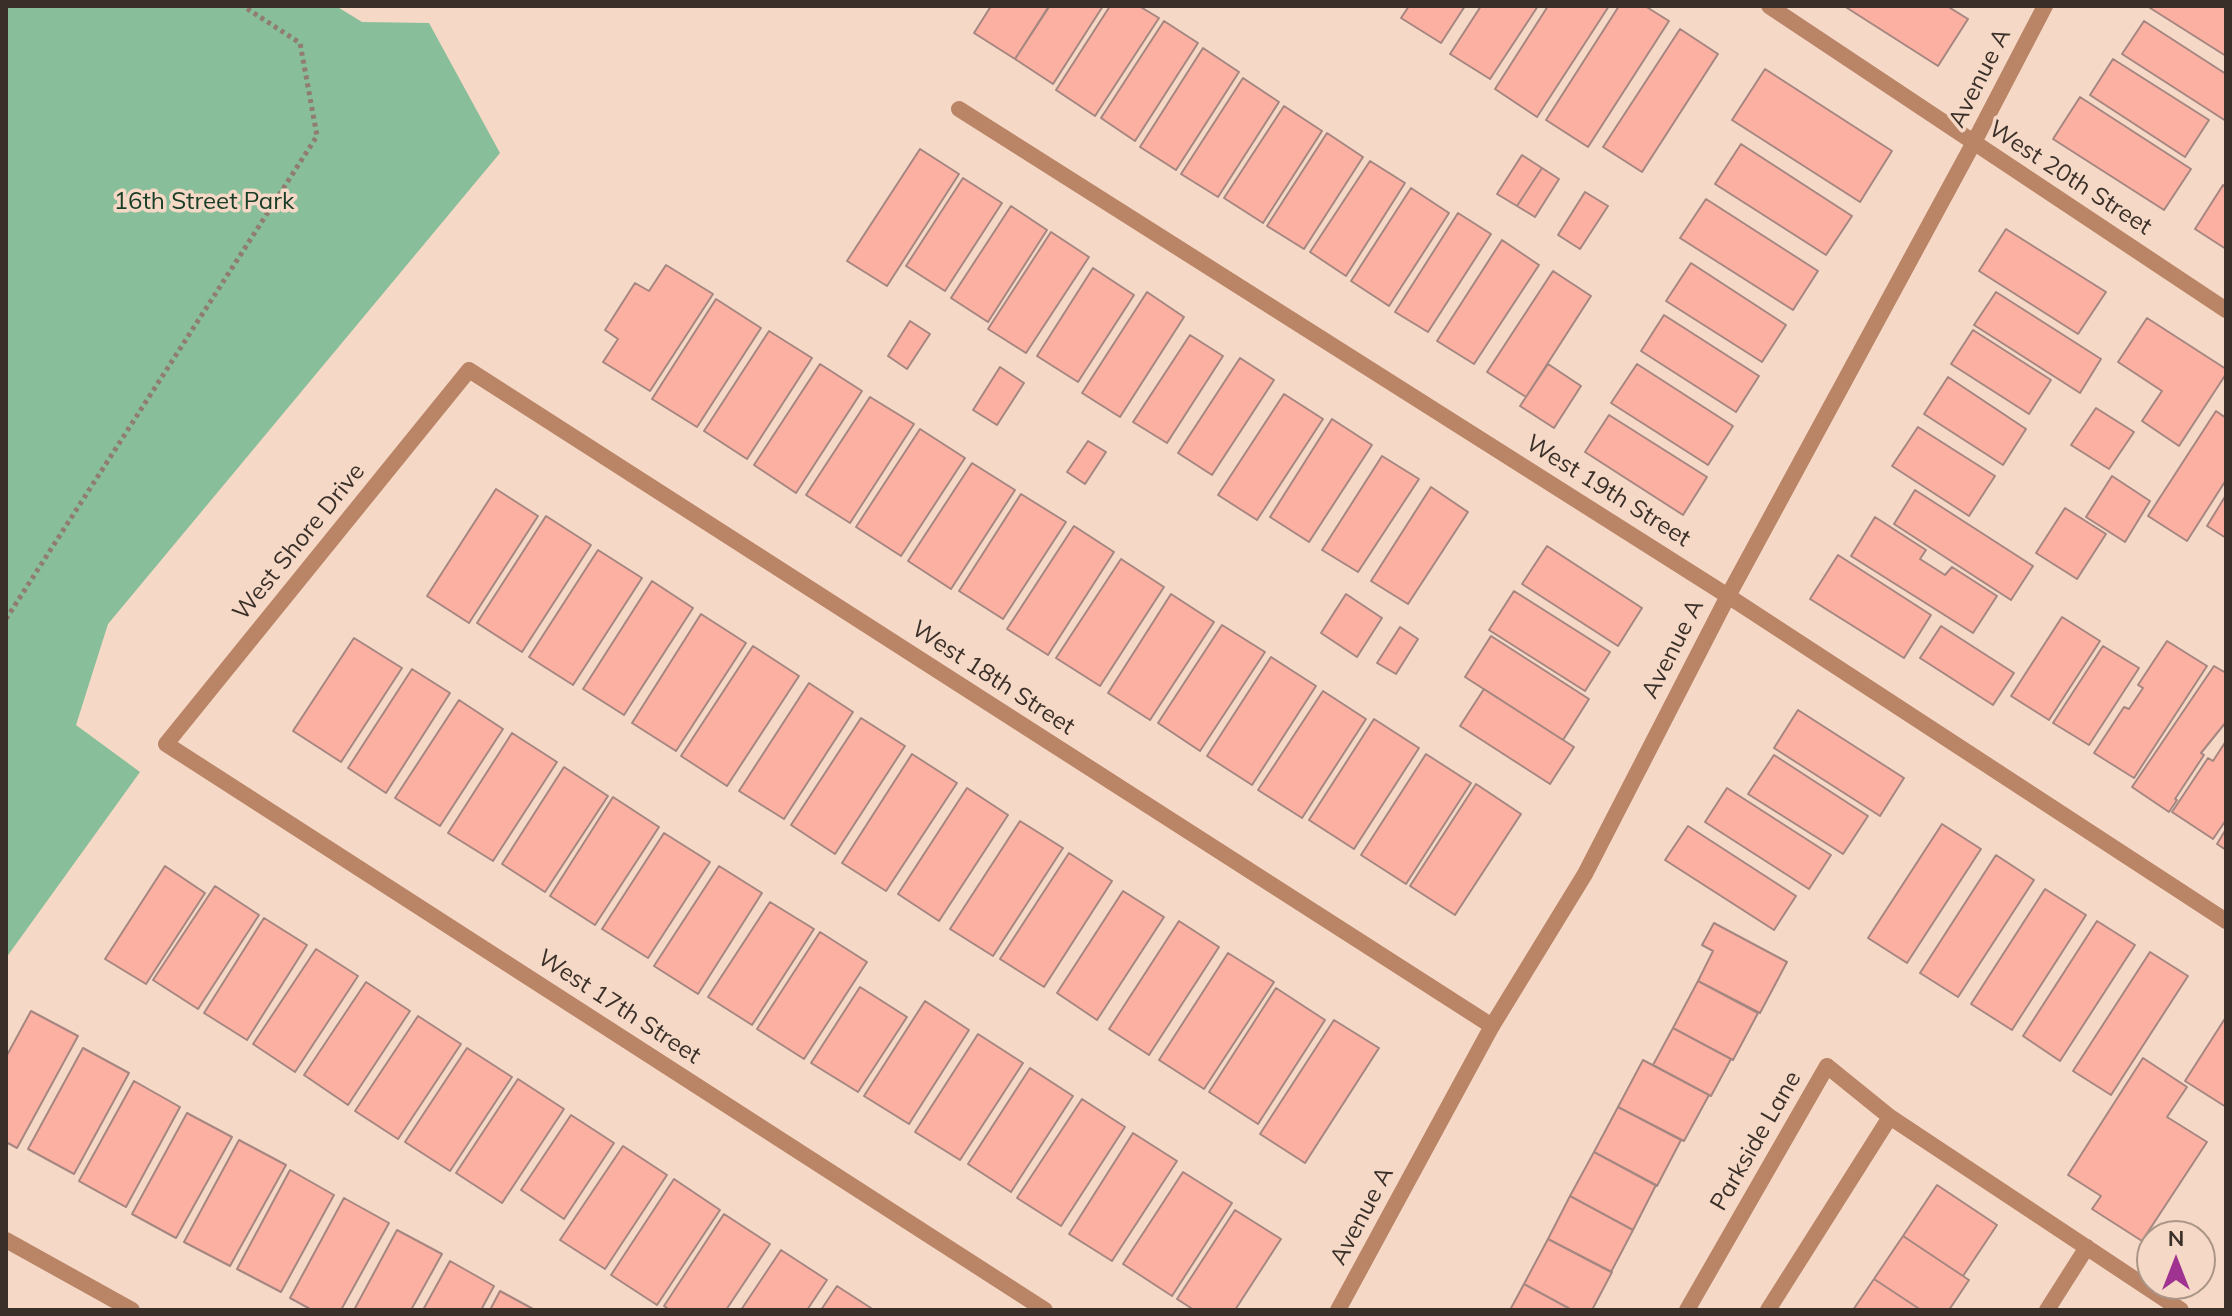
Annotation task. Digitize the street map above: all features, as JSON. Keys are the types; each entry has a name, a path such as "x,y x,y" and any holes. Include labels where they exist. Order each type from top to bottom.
{"street":[{"name":"West 20th Street","path":"1769,6 2226,310"},
{"name":"Avenue A","path":"1338,1310 1492,1026 1585,874 1728,596 2045,6"},
{"name":"West 19th Street","path":"959,109 1728,596 2226,921"},
{"name":"West Shore Drive","path":"166,744 469,370"},
{"name":"West 18th Street","path":"469,370 1492,1026"},
{"name":"West 17th Street","path":"166,744 1045,1310"},
{"name":"Parkside Lane","path":"1687,1310 1827,1066 1890,1117 2181,1310"},
{"path":"1768,1310 1890,1117"},
{"path":"6,1240 132,1310"},
{"path":"2047,1310 2087,1247"}],"path":[{"path":"6,619 317,136 300,43 243,6"}],"green space":[{"name":"16th Street Park","path":"6,6 336,6 362,22 429,23 500,153 108,624 76,725 140,772 6,958"}],"building":[{"path":"991,6 1049,7 1015,59 974,33"},
{"path":"1049,6 1103,6 1053,84 1015,59"},
{"path":"1110,6 1139,6 1159,18 1095,116 1056,90"},
{"path":"1409,6 1465,6 1441,43 1401,18"},
{"path":"1481,6 1538,6 1490,79 1450,54"},
{"path":"1548,6 1609,6 1537,117 1495,89"},
{"path":"1619,6 1645,6 1669,21 1588,147 1546,120"},
{"path":"1844,6 1947,6 1968,19 1938,66"},
{"path":"2147,6 2226,6 2226,56"},
{"path":"1164,21 1198,43 1135,141 1101,118"},
{"path":"2144,21 2226,74 2226,121 2122,54"},
{"path":"1680,29 1718,54 1642,172 1603,147"},
{"path":"1203,48 1239,72 1176,170 1140,147"},
{"path":"2113,59 2209,120 2185,157 2090,95"},
{"path":"1765,69 1892,151 1860,202 1732,120"},
{"path":"1243,78 1279,102 1218,197 1181,174"},
{"path":"2080,97 2191,169 2164,210 2053,139"},
{"path":"1284,106 1322,131 1263,223 1224,198"},
{"path":"1327,133 1363,157 1304,249 1267,226"},
{"path":"1741,144 1852,216 1826,255 1715,184"},
{"path":"920,149 959,174 887,286 847,261"},
{"path":"1522,155 1542,168 1517,206 1497,194"},
{"path":"1370,161 1405,183 1346,276 1310,252"},
{"path":"1542,168 1559,179 1535,217 1517,206"},
{"path":"963,178 1002,203 945,291 906,266"},
{"path":"2223,185 2226,188 2226,249 2195,229"},
{"path":"1411,188 1449,213 1389,306 1351,281"},
{"path":"1585,192 1608,206 1580,249 1558,235"},
{"path":"1706,199 1818,271 1793,310 1680,238"},
{"path":"1011,206 1047,230 988,322 951,298"},
{"path":"1458,213 1491,234 1428,332 1395,312"},
{"path":"2006,229 2106,292 2078,334 1979,271"},
{"path":"1051,232 1089,257 1026,353 988,329"},
{"path":"1502,240 1539,265 1474,364 1437,341"},
{"path":"1691,263 1786,325 1762,362 1666,301"},
{"path":"666,265 713,294 650,391 603,362 618,339 605,330 635,283 649,291"},
{"path":"1093,268 1134,295 1078,382 1037,356"},
{"path":"1553,271 1591,296 1526,397 1487,372"},
{"path":"1147,292 1184,317 1120,417 1082,393"},
{"path":"1996,292 2101,359 2080,393 1974,325"},
{"path":"716,299 761,328 697,427 652,399"},
{"path":"1664,315 1759,376 1736,412 1641,351"},
{"path":"2147,318 2226,369 2226,374 2179,446 2142,421 2162,391 2118,362"},
{"path":"910,321 930,334 907,369 888,356"},
{"path":"1973,330 2051,380 2029,414 1951,364"},
{"path":"769,331 812,358 747,459 704,431"},
{"path":"1190,335 1223,356 1167,443 1133,422"},
{"path":"1240,358 1274,380 1212,475 1178,453"},
{"path":"820,364 862,391 796,493 754,465"},
{"path":"1548,364 1581,386 1554,428 1520,406"},
{"path":"1637,364 1733,426 1708,465 1611,403"},
{"path":"1000,367 1024,383 997,425 973,410"},
{"path":"1948,377 2026,429 2003,465 1924,414"},
{"path":"1284,394 1323,419 1257,520 1218,495"},
{"path":"870,397 914,424 850,523 806,495"},
{"path":"2096,408 2134,432 2109,469 2071,445"},
{"path":"2216,411 2226,418 2226,480 2187,541 2148,516"},
{"path":"1609,415 1707,477 1683,515 1585,452"},
{"path":"1332,419 1372,445 1309,542 1270,517"},
{"path":"1918,427 1995,476 1969,516 1892,466"},
{"path":"920,429 965,458 901,556 856,527"},
{"path":"1088,441 1106,452 1085,484 1067,472"},
{"path":"1382,456 1419,479 1358,572 1322,550"},
{"path":"972,463 1015,490 951,589 908,561"},
{"path":"2112,476 2150,501 2125,542 2086,517"},
{"path":"1431,487 1468,512 1408,604 1371,581"},
{"path":"496,489 538,516 469,623 427,596"},
{"path":"1915,490 2033,566 2011,600 1894,524"},
{"path":"1021,494 1066,522 1003,619 959,591"},
{"path":"2226,495 2226,538 2207,526"},
{"path":"2065,508 2106,534 2077,579 2036,553"},
{"path":"546,516 591,545 522,652 477,623"},
{"path":"1875,517 1926,550 1920,559 1945,575 1952,567 1997,596 1973,633 1851,556"},
{"path":"1074,526 1114,552 1048,655 1007,629"},
{"path":"1547,546 1642,608 1618,646 1522,584"},
{"path":"598,550 642,578 573,685 529,657"},
{"path":"1838,555 1931,615 1904,658 1810,599"},
{"path":"1121,559 1164,587 1100,686 1056,658"},
{"path":"652,581 693,608 624,715 583,689"},
{"path":"1514,591 1610,652 1585,691 1489,630"},
{"path":"1171,594 1214,622 1150,720 1108,693"},
{"path":"1346,594 1382,618 1357,657 1321,633"},
{"path":"701,614 746,643 676,751 632,723"},
{"path":"2062,617 2100,641 2049,720 2011,696"},
{"path":"1222,625 1265,652 1200,751 1158,723"},
{"path":"1941,626 2014,673 1993,705 1920,658"},
{"path":"1400,627 1418,639 1396,674 1377,663"},
{"path":"1491,636 1589,699 1563,740 1465,677"},
{"path":"354,638 402,668 341,762 293,731"},
{"path":"2167,641 2207,666 2134,778 2094,753 2124,707 2129,709 2143,688 2138,685"},
{"path":"753,646 799,676 727,786 681,756"},
{"path":"2103,646 2139,668 2089,745 2053,723"},
{"path":"1271,657 1316,686 1252,785 1207,756"},
{"path":"2214,666 2226,673 2226,722 2201,753 2204,755 2169,812 2132,787"},
{"path":"412,669 450,693 386,793 348,768"},
{"path":"809,683 853,712 784,819 739,791"},
{"path":"1484,689 1574,747 1550,784 1460,726"},
{"path":"1323,691 1366,719 1302,818 1258,790"},
{"path":"459,700 503,729 440,826 395,798"},
{"path":"1798,710 1904,778 1880,816 1774,748"},
{"path":"861,718 905,746 835,854 791,825"},
{"path":"1374,719 1419,748 1354,849 1309,820"},
{"path":"512,733 557,762 493,861 448,833"},
{"path":"2226,741 2226,820 2213,839 2172,812 2208,758 2213,761"},
{"path":"912,754 957,783 886,891 842,863"},
{"path":"1426,754 1471,783 1406,884 1361,855"},
{"path":"1774,755 1868,816 1843,854 1748,794"},
{"path":"564,767 608,796 545,892 502,864"},
{"path":"1476,784 1521,814 1455,915 1410,886"},
{"path":"967,788 1008,815 939,921 898,894"},
{"path":"1727,788 1831,855 1809,889 1705,822"},
{"path":"613,797 659,827 595,925 550,896"},
{"path":"1020,821 1063,848 993,956 950,929"},
{"path":"1942,824 1981,849 1907,963 1868,938"},
{"path":"1688,826 1796,896 1774,930 1665,860"},
{"path":"2226,829 2226,850 2217,844"},
{"path":"664,833 710,862 648,958 602,929"},
{"path":"1069,853 1112,881 1044,987 1000,959"},
{"path":"1996,855 2034,880 1958,997 1920,973"},
{"path":"165,866 205,893 146,984 105,959"},
{"path":"719,866 762,893 698,994 654,966"},
{"path":"215,886 259,915 198,1009 153,980"},
{"path":"2045,889 2086,915 2012,1030 1971,1004"},
{"path":"1123,891 1164,917 1097,1020 1057,993"},
{"path":"770,902 814,929 752,1025 708,997"},
{"path":"264,918 307,945 247,1040 204,1013"},
{"path":"1179,921 1219,947 1149,1055 1109,1029"},
{"path":"2097,921 2135,945 2060,1061 2023,1036"},
{"path":"1714,923 1787,962 1760,1013 1698,981 1713,951 1702,945"},
{"path":"820,932 867,962 804,1059 757,1029"},
{"path":"316,949 358,976 295,1072 253,1044"},
{"path":"2150,952 2188,976 2111,1095 2073,1071"},
{"path":"1228,953 1274,982 1204,1089 1159,1060"},
{"path":"1698,981 1758,1013 1733,1060 1673,1028"},
{"path":"366,982 410,1011 348,1105 304,1075"},
{"path":"860,987 907,1017 858,1092 811,1063"},
{"path":"1276,988 1325,1020 1258,1124 1209,1092"},
{"path":"925,1001 969,1030 909,1124 864,1096"},
{"path":"31,1011 78,1036 17,1148 6,1142 6,1057"},
{"path":"418,1016 461,1044 398,1139 355,1111"},
{"path":"2226,1017 2226,1107 2185,1081"},
{"path":"1334,1020 1379,1048 1305,1163 1260,1134"},
{"path":"1673,1028 1731,1059 1711,1096 1653,1065"},
{"path":"978,1034 1023,1063 960,1160 915,1132"},
{"path":"83,1048 129,1073 74,1174 28,1149"},
{"path":"467,1048 512,1077 450,1171 405,1142"},
{"path":"2143,1058 2187,1087 2167,1117 2207,1142 2156,1220 2136,1220 2136,1237 2092,1209 2101,1196 2068,1175"},
{"path":"1643,1060 1709,1095 1684,1141 1618,1107"},
{"path":"1030,1068 1073,1096 1011,1192 968,1164"},
{"path":"518,1079 564,1109 502,1203 456,1173"},
{"path":"134,1081 180,1107 126,1207 79,1181"},
{"path":"1082,1099 1125,1127 1061,1226 1017,1198"},
{"path":"1618,1107 1681,1140 1657,1186 1594,1152"},
{"path":"187,1113 232,1137 176,1238 132,1214"},
{"path":"571,1115 614,1143 564,1219 521,1190"},
{"path":"1133,1133 1177,1161 1112,1261 1069,1234"},
{"path":"239,1140 286,1165 230,1266 184,1242"},
{"path":"623,1146 667,1175 605,1269 560,1240"},
{"path":"1594,1152 1656,1185 1633,1230 1570,1196"},
{"path":"290,1170 334,1195 281,1292 237,1269"},
{"path":"1183,1172 1232,1203 1172,1296 1123,1264"},
{"path":"674,1179 720,1210 657,1305 611,1275"},
{"path":"1937,1185 1997,1225 1963,1276 1903,1236"},
{"path":"1570,1196 1633,1230 1611,1272 1548,1239"},
{"path":"344,1198 389,1223 341,1310 312,1310 290,1298"},
{"path":"1235,1210 1281,1239 1235,1310 1194,1310 1177,1299"},
{"path":"724,1214 770,1244 726,1310 670,1310 664,1306"},
{"path":"397,1230 442,1254 411,1310 354,1310"},
{"path":"1903,1236 1969,1280 1949,1310 1921,1310 1874,1279"},
{"path":"1548,1239 1612,1272 1592,1310 1572,1310 1524,1284"},
{"path":"781,1250 827,1280 807,1310 741,1310"},
{"path":"450,1261 494,1286 481,1310 423,1310"},
{"path":"1874,1279 1921,1310 1853,1310"},
{"path":"1524,1284 1572,1310 1510,1310"},
{"path":"837,1286 874,1310 821,1310"},
{"path":"500,1291 535,1310 490,1310"}]}
